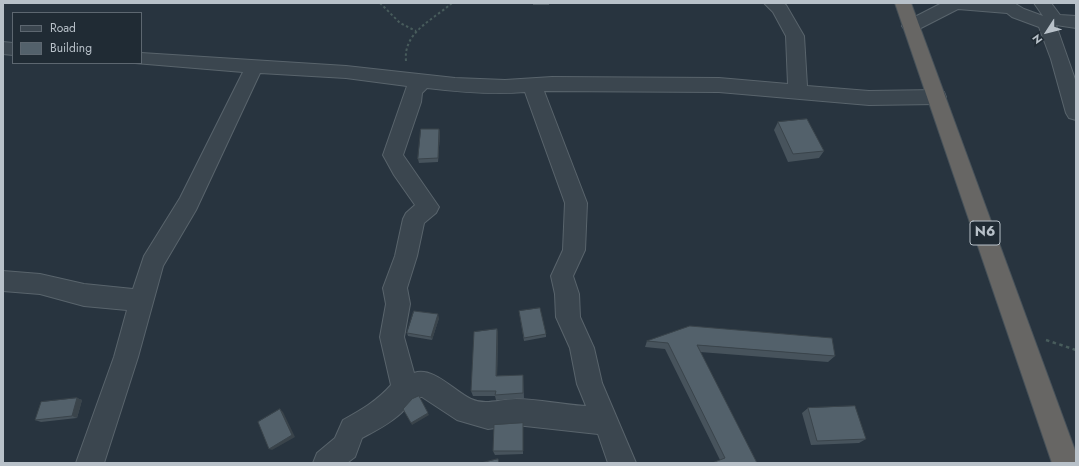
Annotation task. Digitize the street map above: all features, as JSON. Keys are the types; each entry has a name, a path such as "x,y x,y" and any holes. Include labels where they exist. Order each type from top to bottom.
{"highway":[{"name":"N6","path":"902,3 1066,463"}],"street":[{"path":"772,3 780,9 795,36 798,92"},
{"path":"911,26 955,3 1012,8 1018,13 1048,21 1076,22"},
{"path":"1042,3 1052,16 1048,21"},
{"path":"1048,21 1076,113"},
{"path":"142,59 346,72 455,85 505,87 532,85 719,85 869,98 936,97"},
{"path":"90,463 126,357 152,263 188,204 254,67"},
{"path":"405,389 392,337 398,304 395,288 406,256 414,219 428,207 420,192 399,168 393,156 412,102 413,91 417,80"},
{"path":"532,85 576,202 574,250 562,276 567,294 568,317 582,348 590,384 611,432 622,463"},
{"path":"3,281 40,284 84,295 141,301"},
{"path":"326,463 345,447 352,429 370,420 386,408 405,389 418,384 426,384 466,411 488,416 516,412 565,418 592,419 606,423"}],"path":[{"path":"380,3 400,23 416,31"},
{"path":"417,80 404,56 411,35 443,12 452,3"}],"building":[{"path":"807,119 824,151 793,154 778,122"},
{"path":"421,129 439,129 438,158 418,159"},
{"path":"540,308 546,334 524,338 519,311"},
{"path":"414,311 438,314 431,337 407,333"},
{"path":"690,326 832,338 835,356 697,345 757,463 712,463 725,458 668,343 647,341"},
{"path":"497,329 496,376 523,375 523,393 495,395 496,391 471,391 474,332"},
{"path":"419,396 428,413 411,423 403,409 412,399"},
{"path":"77,398 72,416 35,420 41,402"},
{"path":"855,406 866,439 817,441 808,408"},
{"path":"280,409 292,435 269,449 258,422"},
{"path":"523,423 523,451 493,451 494,425"},
{"path":"498,459 499,463 481,463"}]}
